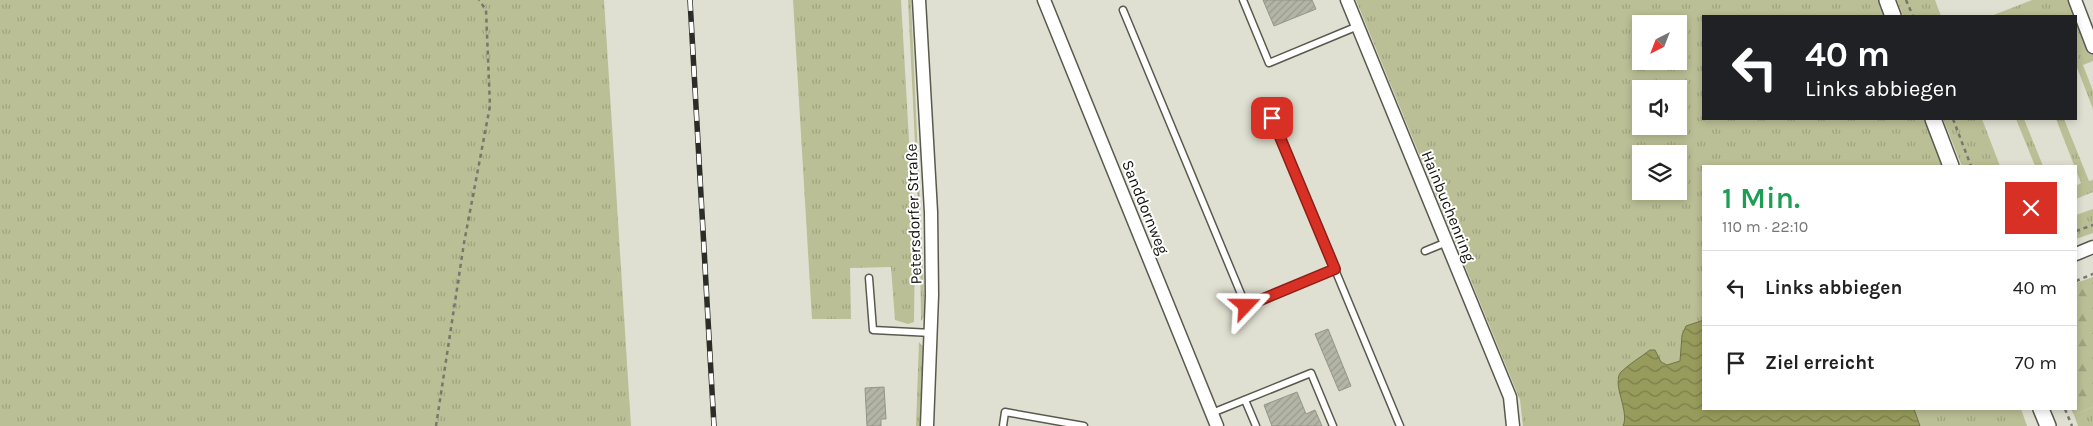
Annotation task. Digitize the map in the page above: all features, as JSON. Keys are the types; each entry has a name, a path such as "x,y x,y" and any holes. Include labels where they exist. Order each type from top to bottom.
{"street":[{"name":"Petersdorfer Straße","path":"919,0 931,212 932,333 927,426"},
{"name":"Sanddornweg","path":"1044,0 1217,426"},
{"name":"Hainbuchenring","path":"1347,0 1510,397 1513,426"},
{"path":"1887,0 1893,15"},
{"path":"2075,0 2091,38"},
{"path":"1933,120 1951,165"},
{"path":"2077,254 2093,248"},
{"path":"2041,410 2048,426"}],"lane":[{"path":"1242,0 1269,63 1358,26"},
{"path":"1123,10 1246,306 1335,269"},
{"path":"1272,118 1400,426"},
{"path":"1424,251 1446,242"},
{"path":"869,278 873,330 932,333"},
{"path":"1212,413 1311,373 1333,426"},
{"path":"1245,400 1256,426"},
{"path":"1003,426 1006,412 1084,426"}],"path":[{"path":"436,426 464,243 490,106 486,10 479,0"},
{"path":"1906,0 1913,15"},
{"path":"1953,120 1971,165"},
{"path":"2077,232 2093,225"},
{"path":"2077,281 2093,274"},
{"path":"2066,410 2072,426"}],"green space":[{"path":"0,0 604,0 631,426 0,426"},
{"path":"793,0 901,0 915,245 914,322 908,324 895,320 891,267 850,268 851,319 812,319"},
{"path":"908,0 911,0 925,315 921,321 920,247"},
{"path":"1356,0 1879,0 1885,15 1702,15 1702,120 1926,120 1944,165 1702,165 1702,321 1686,326 1682,335 1680,361 1667,365 1661,362 1655,351 1617,379 1625,417 1623,426 1523,426 1520,400"},
{"path":"1897,0 1935,0 1941,15 1903,15"},
{"path":"2032,0 2075,0 2093,33 2093,61 2083,65 2093,91 2093,109 2077,68 2077,15 1994,15"},
{"path":"1943,120 1982,120 2000,165 1962,165"},
{"path":"2016,120 2024,120 2043,165 2035,165"},
{"path":"2056,120 2064,120 2089,181 2093,180 2093,192 2077,199 2077,185 2081,183 2077,173 2077,165 2074,165"},
{"path":"2093,209 2093,233 2077,239 2077,215"},
{"path":"2093,277 2093,407 2074,415 2072,410 2077,410 2077,283"},
{"path":"919,342 923,347 920,426 916,426"},
{"path":"2093,407 2093,426 2078,426 2074,415"},
{"path":"1914,410 2021,410 2027,426 1920,426"}],"water":[{"path":"1702,321 1702,410 1914,410 1920,426 1623,426 1625,420 1618,383 1621,372 1650,350 1655,350 1661,362 1667,365 1680,361 1682,335 1686,326"}],"building":[{"path":"1263,0 1312,0 1316,9 1274,26"},
{"path":"1328,329 1351,386 1339,391 1315,334"},
{"path":"884,387 886,419 881,419 881,426 867,426 865,388"},
{"path":"1297,392 1306,414 1315,410 1322,426 1272,426 1264,405"}],"railway":[{"path":"690,0 714,426"}],"route":[{"path":"1246,306 1335,269 1272,118"}]}
